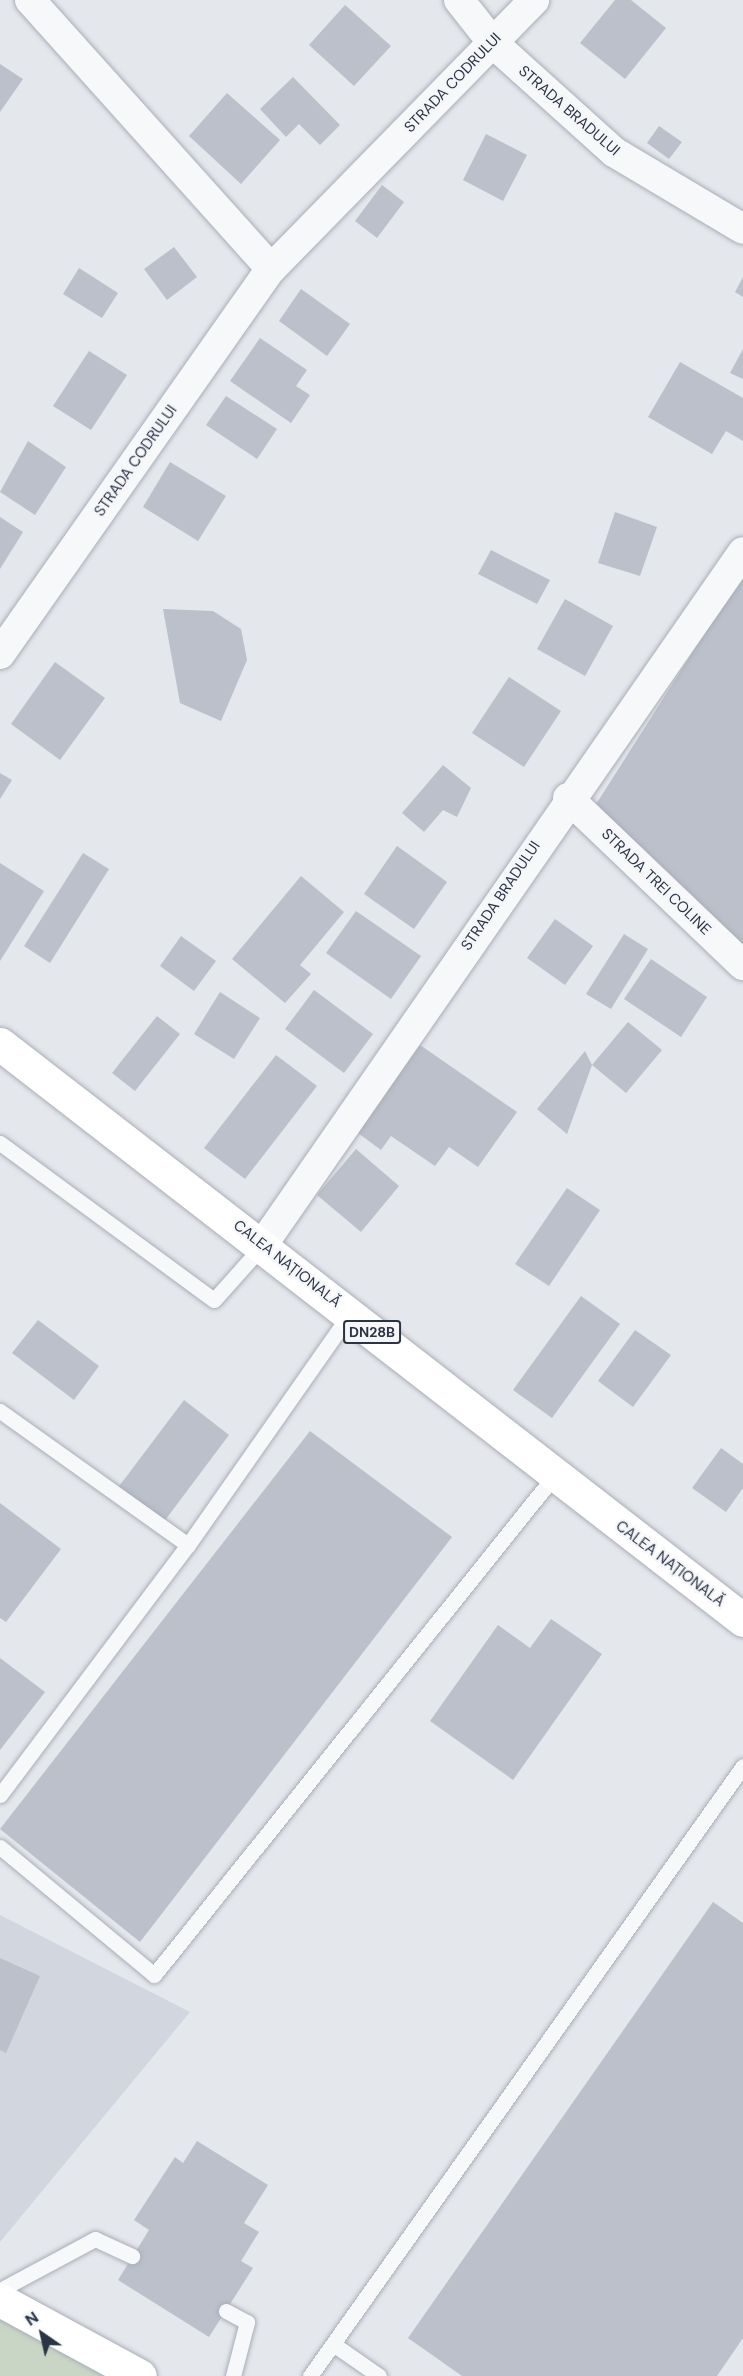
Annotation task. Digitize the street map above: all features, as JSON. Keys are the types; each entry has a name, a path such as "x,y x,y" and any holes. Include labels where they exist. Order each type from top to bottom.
{"main road":[{"name":"CALEA NAȚIONALĂ","path":"0,1044 263,1244 554,1476 743,1620"},
{"path":"0,2300 140,2376"}],"street":[{"path":"30,0 271,269"},
{"name":"STRADA BRADULUI","path":"459,0 493,43 614,153 743,229"},
{"name":"STRADA CODRULUI","path":"0,654 271,269 534,0"},
{"name":"STRADA BRADULUI","path":"263,1244 568,798 743,552"},
{"name":"STRADA TREI COLINE","path":"568,798 743,965"}],"lane":[{"path":"0,1143 214,1300 263,1244"},
{"path":"0,1795 188,1545 350,1314"},
{"path":"0,1411 188,1545"},
{"path":"0,1847 154,1975 554,1476"},
{"path":"310,2376 743,1766"},
{"path":"0,2290 95,2239 132,2256"},
{"path":"226,2311 247,2322 233,2376"},
{"path":"333,2344 379,2376"}],"shaded area":[{"path":"0,1915 190,2012 0,2242"}],"green space":[{"path":"0,2300 140,2376 0,2376"}],"building":[{"path":"615,0 631,0 666,28 625,79 580,43"},
{"path":"345,5 391,46 354,86 309,45"},
{"path":"0,64 23,79 0,112"},
{"path":"293,77 340,125 320,145 299,124 286,137 260,109"},
{"path":"227,93 280,140 241,184 189,136"},
{"path":"659,126 682,142 669,159 647,143"},
{"path":"486,134 527,155 503,201 463,180"},
{"path":"382,185 404,202 377,238 355,221"},
{"path":"174,247 197,277 167,300 144,269"},
{"path":"79,268 118,293 102,318 63,294"},
{"path":"743,277 743,297 735,292"},
{"path":"301,289 350,324 327,356 279,321"},
{"path":"260,338 307,370 296,386 310,395 291,423 230,381"},
{"path":"743,349 743,379 730,373"},
{"path":"89,351 127,375 91,430 53,406"},
{"path":"680,362 743,398 743,441 726,431 712,454 648,417"},
{"path":"226,396 277,429 257,459 206,425"},
{"path":"28,441 66,467 35,515 0,492"},
{"path":"170,462 226,496 198,541 143,507"},
{"path":"615,512 657,527 640,576 598,563"},
{"path":"0,517 23,532 0,569"},
{"path":"491,550 550,580 537,604 478,574"},
{"path":"743,573 743,944 593,809"},
{"path":"565,599 613,626 585,676 537,649"},
{"path":"163,609 213,611 241,629 247,660 221,721 180,703"},
{"path":"55,662 105,698 60,760 11,724"},
{"path":"509,677 561,711 524,767 472,733"},
{"path":"443,765 471,788 457,817 443,810 424,832 402,813"},
{"path":"0,773 12,780 0,799"},
{"path":"397,846 447,882 414,929 364,894"},
{"path":"83,853 109,869 50,963 24,946"},
{"path":"0,863 44,891 0,961"},
{"path":"301,876 344,912 300,965 311,974 285,1003 232,959"},
{"path":"356,911 421,956 391,999 326,953"},
{"path":"555,919 593,946 565,985 527,958"},
{"path":"624,934 648,949 611,1009 586,994"},
{"path":"181,936 216,961 194,991 160,966"},
{"path":"651,959 707,997 681,1037 624,999"},
{"path":"314,990 373,1034 344,1073 285,1029"},
{"path":"220,992 260,1018 234,1059 194,1034"},
{"path":"157,1016 180,1034 135,1091 112,1073"},
{"path":"628,1022 662,1050 626,1093 592,1065"},
{"path":"420,1045 517,1112 478,1167 449,1147 435,1166 391,1136 381,1150 358,1133"},
{"path":"585,1051 592,1065 567,1134 537,1109"},
{"path":"276,1055 317,1086 245,1179 204,1148"},
{"path":"356,1149 399,1186 361,1232 317,1195"},
{"path":"567,1188 600,1210 549,1286 515,1264"},
{"path":"581,1296 620,1324 552,1418 513,1390"},
{"path":"38,1320 99,1366 74,1400 12,1353"},
{"path":"635,1330 671,1355 633,1407 598,1381"},
{"path":"184,1400 229,1435 163,1523 117,1489"},
{"path":"310,1431 452,1537 140,1942 0,1829"},
{"path":"721,1448 743,1464 743,1488 726,1512 692,1488"},
{"path":"0,1503 61,1549 6,1622 0,1618"},
{"path":"551,1619 602,1654 513,1780 430,1721 498,1625 530,1648"},
{"path":"0,1658 45,1692 0,1750"},
{"path":"713,1902 743,1923 743,2338 717,2376 462,2376 408,2338"},
{"path":"0,1958 40,1976 6,2053 0,2050"},
{"path":"197,2141 268,2185 244,2223 259,2232 241,2261 253,2268 209,2337 118,2280 149,2230 134,2220 175,2157 183,2163"}]}
